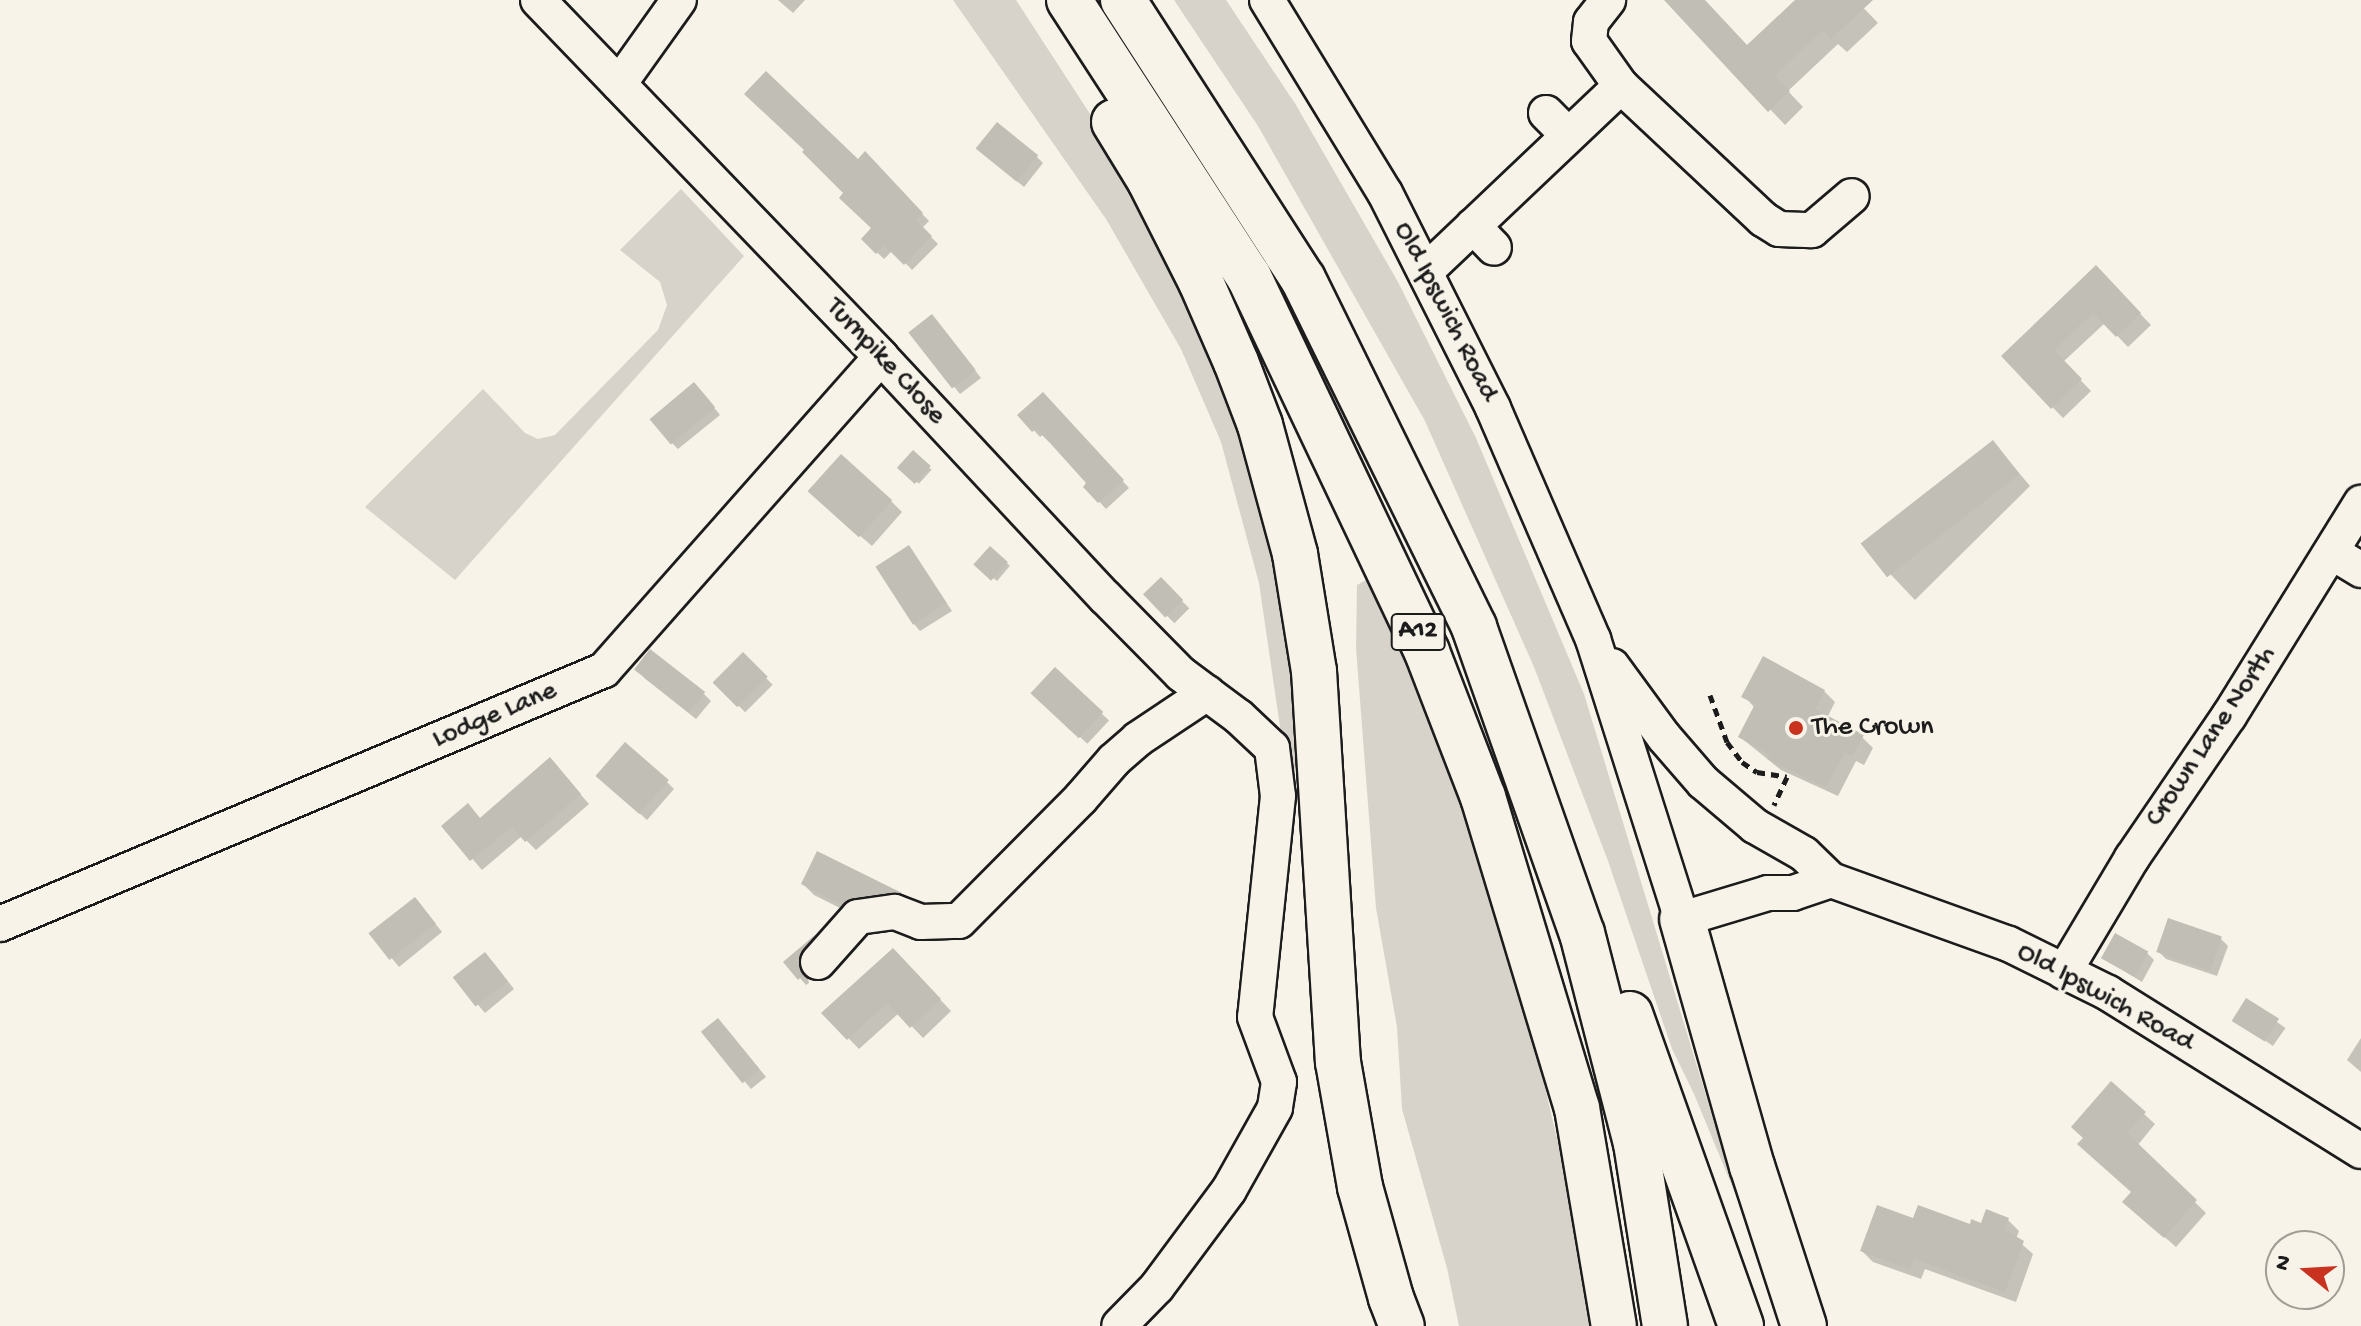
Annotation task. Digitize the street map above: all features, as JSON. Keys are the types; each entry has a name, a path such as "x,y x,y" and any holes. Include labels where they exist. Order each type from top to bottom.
{"highway":[{"path":"1037,0 1150,181 1201,282 1260,425 1281,497 1306,609 1314,671 1338,1062 1363,1200 1402,1326"},
{"name":"A12","path":"1069,0 1249,277 1427,652 1483,797 1577,1108 1614,1326"},
{"name":"A12","path":"1123,0 1303,279 1474,627 1582,933 1636,1143 1665,1326"},
{"path":"1682,919 1756,1180 1804,1326"},
{"name":"A12","path":"1582,933 1626,1002 1741,1326"}],"street":[{"name":"Turnpike Close","path":"538,0 881,357 1105,597 1181,674 1239,717 1272,748 1277,764 1278,796 1255,1017 1279,1082 1275,1108 1229,1190 1157,1287 1119,1326"},
{"path":"619,84 679,0"},
{"name":"Old Ipswich Road","path":"1267,0 1385,193 1499,421 1593,639 1682,919"},
{"path":"1608,0 1591,22 1589,41 1621,86 1763,219 1779,229 1812,230 1852,196"},
{"path":"1426,271 1484,237 1557,124 1621,86"},
{"name":"Lodge Lane","path":"0,924 604,670 881,357"},
{"name":"Crown Lane North","path":"2064,972 2132,858 2347,562 2361,503"},
{"name":"Old Ipswich Road","path":"1593,639 1688,767 1722,800 1761,830 1804,854 1831,880 2009,944 2108,993 2361,1151"},
{"path":"818,962 858,917 895,912 921,922 959,921 1081,798 1114,760 1138,739 1207,693"},
{"path":"1682,919 1768,893 1793,893 1831,880"}],"path":[{"path":"1710,695 1727,742 1742,762 1757,772 1787,777 1761,830"}],"shaded area":[{"path":"953,0 1016,0 1094,120 1148,214 1244,434 1285,600 1303,775 1286,768 1259,583 1221,442 1181,349 1106,219"},
{"path":"1174,0 1226,0 1296,105 1398,282 1476,438 1584,694 1737,1198 1672,1049 1608,861 1534,667 1425,421 1258,126"},
{"path":"681,189 744,256 455,580 365,507 483,389 525,433 538,439 555,435 658,330 667,305 660,282 620,250"},
{"path":"1370,578 1492,862 1601,1326 1459,1326 1447,1268 1402,1109 1397,1027 1376,908 1356,648 1357,585"}],"building":[{"path":"1664,0 1705,0 1747,45 1795,0 1873,0 1831,39 1823,30 1775,75 1790,91 1768,112"},
{"path":"766,71 858,159 865,151 923,213 916,220 932,236 904,265 884,245 876,254 861,239 871,228 839,198 843,193 802,152 804,150 744,94"},
{"path":"997,122 1038,155 1017,182 976,148"},
{"path":"2096,265 2141,313 2116,337 2093,313 2054,350 2082,379 2051,409 2001,356"},
{"path":"932,314 976,370 952,388 908,332"},
{"path":"694,382 715,407 671,445 650,419"},
{"path":"1043,392 1124,480 1098,503 1083,487 1086,483 1050,443 1036,429 1032,432 1017,415"},
{"path":"1993,440 2019,474 1887,577 1861,543"},
{"path":"913,450 931,466 915,484 897,468"},
{"path":"841,454 892,500 859,537 808,491"},
{"path":"909,545 947,603 913,625 875,567"},
{"path":"990,546 1008,562 991,581 973,565"},
{"path":"1161,577 1183,600 1165,617 1143,594"},
{"path":"650,649 705,692 689,713 634,669"},
{"path":"743,652 768,677 737,707 713,682"},
{"name":"The Crown","path":"1763,656 1825,690 1815,709 1864,735 1852,756 1845,752 1826,787 1767,759 1770,755 1738,737 1755,704 1741,697"},
{"path":"1055,667 1103,712 1079,738 1030,693"},
{"path":"625,742 669,780 639,814 595,776"},
{"path":"550,757 581,794 525,842 512,827 470,861 441,826 468,803 480,818"},
{"path":"817,851 902,893 855,897 842,905 801,884"},
{"path":"415,897 436,924 389,960 369,933"},
{"path":"2168,918 2222,937 2210,971 2156,952"},
{"path":"2115,933 2148,951 2134,977 2101,958"},
{"path":"816,934 799,957 803,975 798,980 783,962"},
{"path":"893,948 941,999 910,1028 887,1003 847,1040 821,1013"},
{"path":"485,952 508,981 475,1006 453,977"},
{"path":"2246,998 2279,1019 2265,1042 2232,1021"},
{"path":"718,1018 760,1069 742,1083 701,1032"},
{"path":"2111,1081 2146,1112 2127,1133 2197,1200 2164,1238 2122,1202 2131,1192 2077,1144 2083,1138 2071,1127"},
{"path":"1877,1205 1913,1218 1918,1205 1970,1224 1971,1219 1981,1223 1986,1209 2009,1218 2005,1230 2024,1241 2005,1292 1914,1259 1910,1270 1860,1251"}],"place":[{"name":"The Crown","path":"1796,728"}]}
